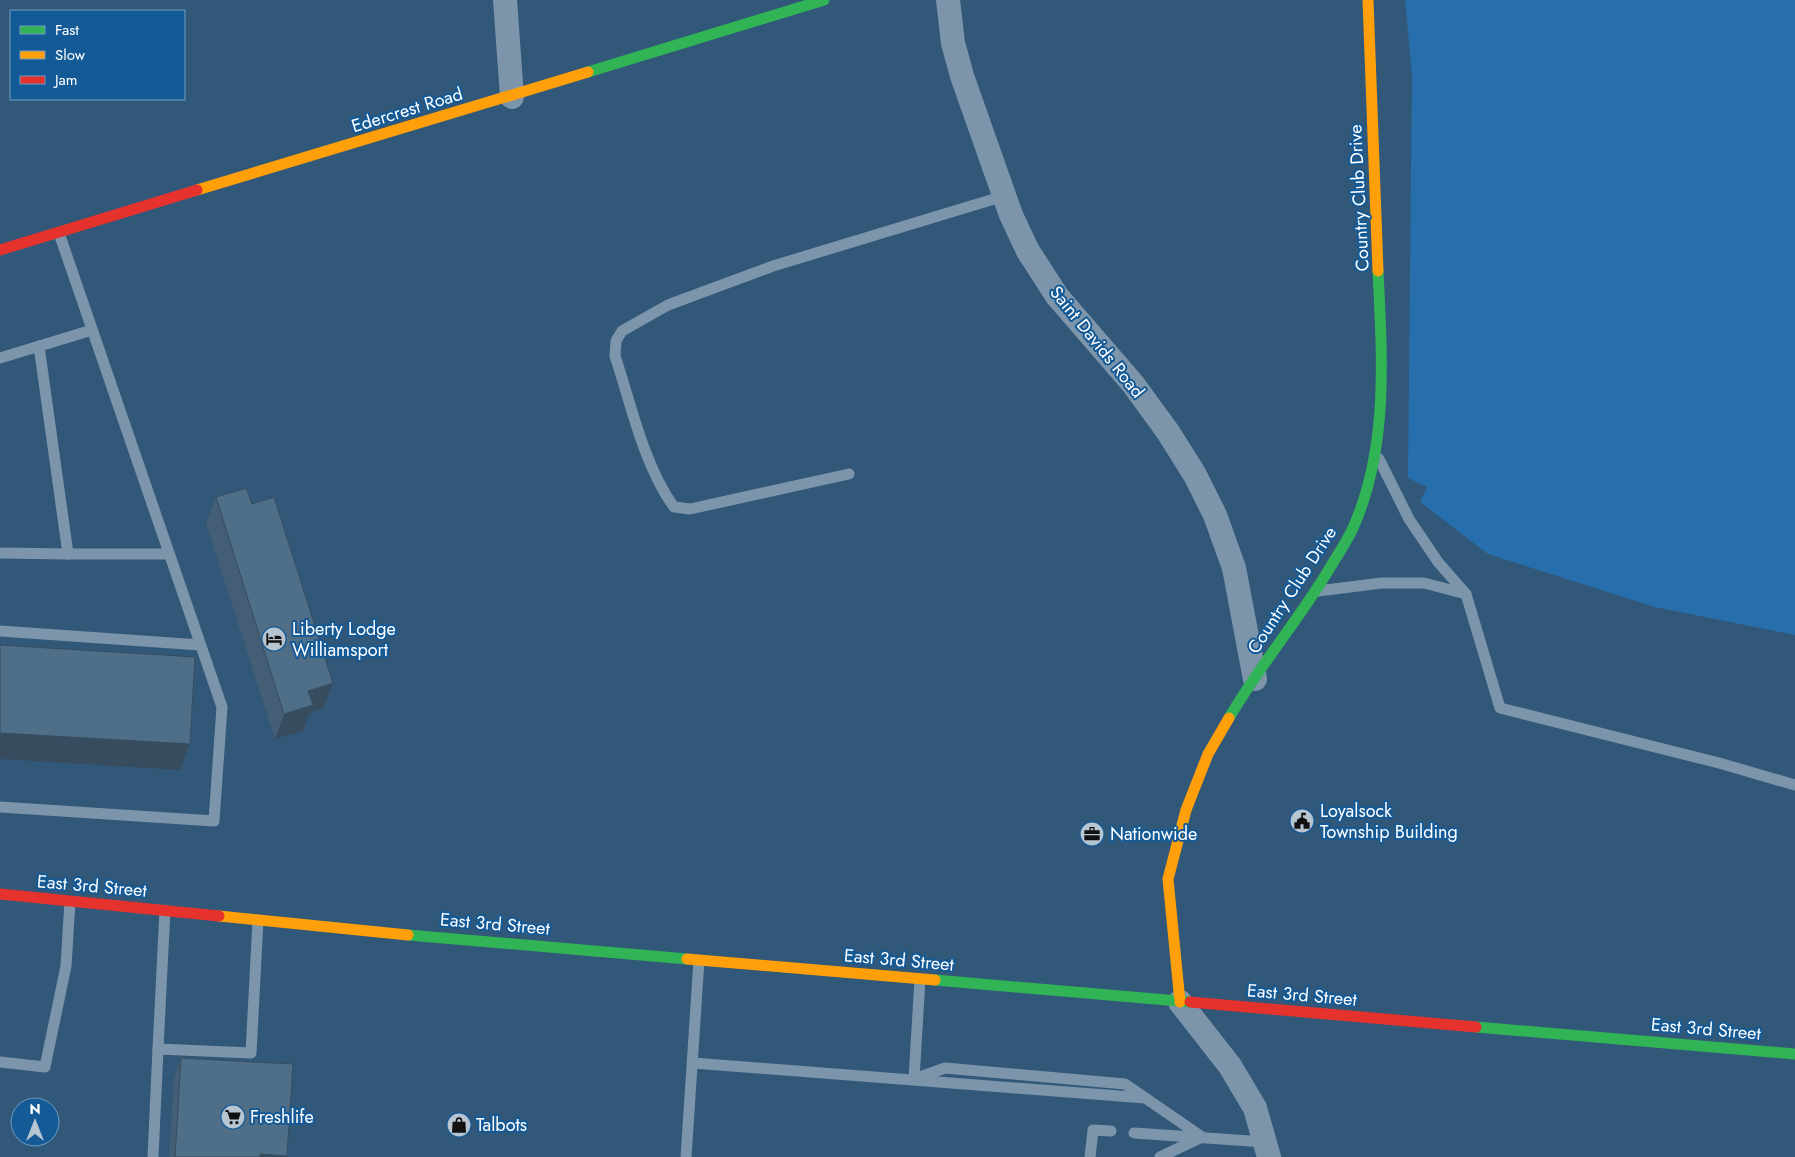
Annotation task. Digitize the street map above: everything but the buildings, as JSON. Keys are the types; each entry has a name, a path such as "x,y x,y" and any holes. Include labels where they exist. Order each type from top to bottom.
{"street":[{"path":"505,0 512,97"},
{"name":"Edercrest Road","path":"0,250 512,97 824,0"},
{"name":"Saint Davids Road","path":"948,0 953,43 962,76 1004,196 1028,252 1057,296 1132,384 1168,432 1195,475 1216,515 1234,568 1254,679"},
{"name":"Country Club Drive","path":"1180,1002 1168,879 1186,810 1208,754 1254,679 1315,592 1353,529 1367,489 1375,451 1381,404 1382,366 1368,0"},
{"name":"East 3rd Street","path":"0,894 258,920 699,960 1795,1054"},
{"path":"1180,1002 1230,1066 1255,1108 1267,1149"}],"lane":[{"path":"849,474 690,510 674,507 664,492 645,446 615,356 616,341 622,331 668,305 774,266 1004,196"},
{"path":"0,807 214,821 222,707 58,233"},
{"path":"0,358 92,330"},
{"path":"39,346 68,554"},
{"path":"1375,451 1409,519 1438,562 1466,594 1500,708 1719,763 1795,785"},
{"path":"0,553 168,554"},
{"path":"1315,592 1382,583 1424,582 1466,594"},
{"path":"0,632 200,644"},
{"path":"0,1062 45,1067 66,966 70,902"},
{"path":"153,1157 165,910"},
{"path":"158,1049 251,1053 258,920"},
{"path":"686,1157 699,960"},
{"path":"914,1079 920,979"},
{"path":"693,1063 1145,1098 1202,1137"},
{"path":"1090,1157 1093,1130 1111,1131"},
{"path":"1134,1133 1202,1137 1267,1149"},
{"path":"1160,1157 1202,1137"}],"shaded area":[{"path":"1405,0 1795,0 1795,635 1655,607 1488,554 1420,502 1427,487 1408,478 1412,74"}],"traffic: fast":[{"path":"588,72 824,0"},
{"path":"1229,718 1322,581 1351,532 1365,497 1373,466 1378,434 1380,401 1381,336 1378,271"},
{"path":"408,935 687,959"},
{"path":"935,980 1190,1002"},
{"path":"1476,1027 1795,1054"}],"traffic: slow":[{"path":"1368,0 1378,271"},
{"path":"197,190 588,72"},
{"path":"1180,1002 1168,879 1186,810 1208,754 1229,718"},
{"path":"219,916 408,935"},
{"path":"687,959 935,980"}],"traffic: jam":[{"path":"0,250 197,190"},
{"path":"0,894 219,916"},
{"path":"1190,1002 1476,1027"}],"place":[{"name":"Liberty Lodge Williamsport","path":"274,639"},
{"name":"Loyalsock Township Building","path":"1302,821"},
{"name":"Nationwide","path":"1092,834"},
{"name":"Freshlife","path":"233,1117"},
{"name":"Talbots","path":"459,1125"}]}
